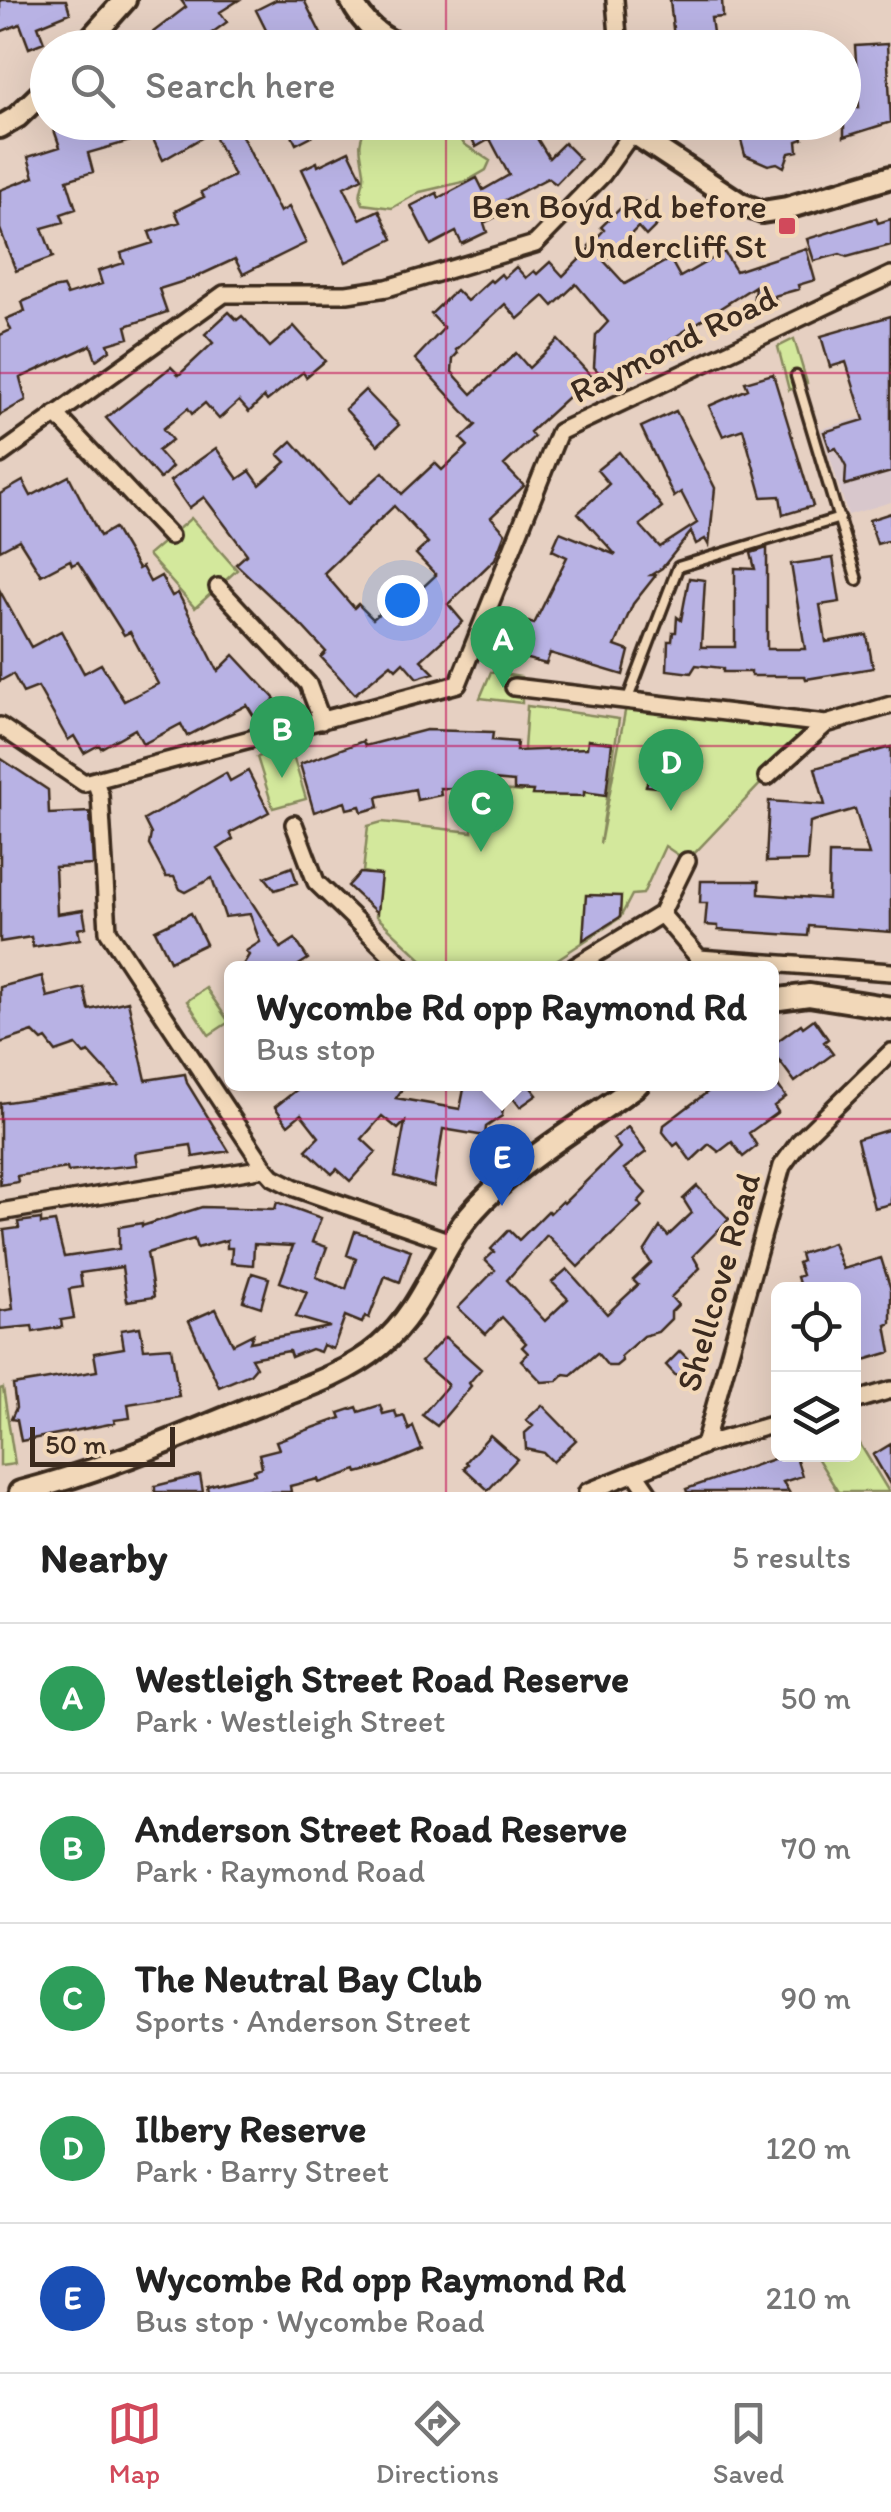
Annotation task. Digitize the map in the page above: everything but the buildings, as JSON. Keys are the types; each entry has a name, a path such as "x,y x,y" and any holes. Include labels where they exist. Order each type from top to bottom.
{"street":[{"path":"98,30 124,0"},
{"path":"351,0 373,30"},
{"path":"615,0 618,30"},
{"path":"0,127 30,104"},
{"path":"0,455 224,294 347,294 387,288 535,244 603,174 619,140"},
{"path":"643,140 741,204 762,212 891,177"},
{"name":"Raymond Road","path":"95,782 458,684 559,432 891,275"},
{"path":"56,414 170,536"},
{"path":"218,587 308,684 322,721"},
{"path":"514,687 826,724 891,705"},
{"path":"767,777 826,724"},
{"path":"0,726 84,783 95,782 100,795 108,931 265,1168 294,1188 451,1242"},
{"path":"294,824 316,882 398,961"},
{"path":"584,961 661,914 687,861"},
{"path":"661,914 699,958 740,961"},
{"path":"779,964 891,972"},
{"path":"779,999 821,995 891,1008"},
{"name":"Shellcove Road","path":"587,1492 704,1445 782,1166 800,1141 891,1052"},
{"path":"20,1492 120,1460 364,1358 401,1325 421,1300 451,1242 474,1209 504,1181 628,1091"},
{"path":"0,1212 265,1168"},
{"path":"861,1399 891,1390"},
{"path":"704,1445 771,1425"},
{"path":"635,1473 648,1492"}],"lane":[{"path":"796,376 857,580"},
{"path":"627,701 678,567 840,518"}],"shaded area":[{"path":"891,409 891,502 848,515 821,429"}],"green space":[{"path":"461,140 490,161 486,170 467,181 420,192 392,208 363,204 360,143"},
{"path":"794,339 807,383 789,390 778,347"},
{"path":"191,518 237,570 195,608 148,555"},
{"path":"491,672 521,677 522,703 480,698"},
{"path":"627,701 826,724 767,777 687,861 665,846 643,894 632,895 620,918 555,961 424,961 376,916 380,875 363,872 368,826 382,822 472,832 472,787 521,792 527,706 619,719 600,844"},
{"path":"291,749 306,799 273,808 257,757"},
{"path":"206,988 224,1015 224,1025 209,1035 187,1001"},
{"path":"3,1388 15,1464 0,1466 0,1389"},
{"path":"861,1446 889,1492 838,1492 820,1462 861,1462"}],"place":[{"name":"Ben Boyd Rd before Undercliff St","path":"787,226"},
{"name":"Westleigh Street Road Reserve","path":"503,688"},
{"name":"Anderson Street Road Reserve","path":"282,778"},
{"name":"Ilbery Reserve","path":"671,811"},
{"name":"The Neutral Bay Club","path":"481,852"},
{"name":"Wycombe Rd opp Raymond Rd","path":"502,1206"}]}
